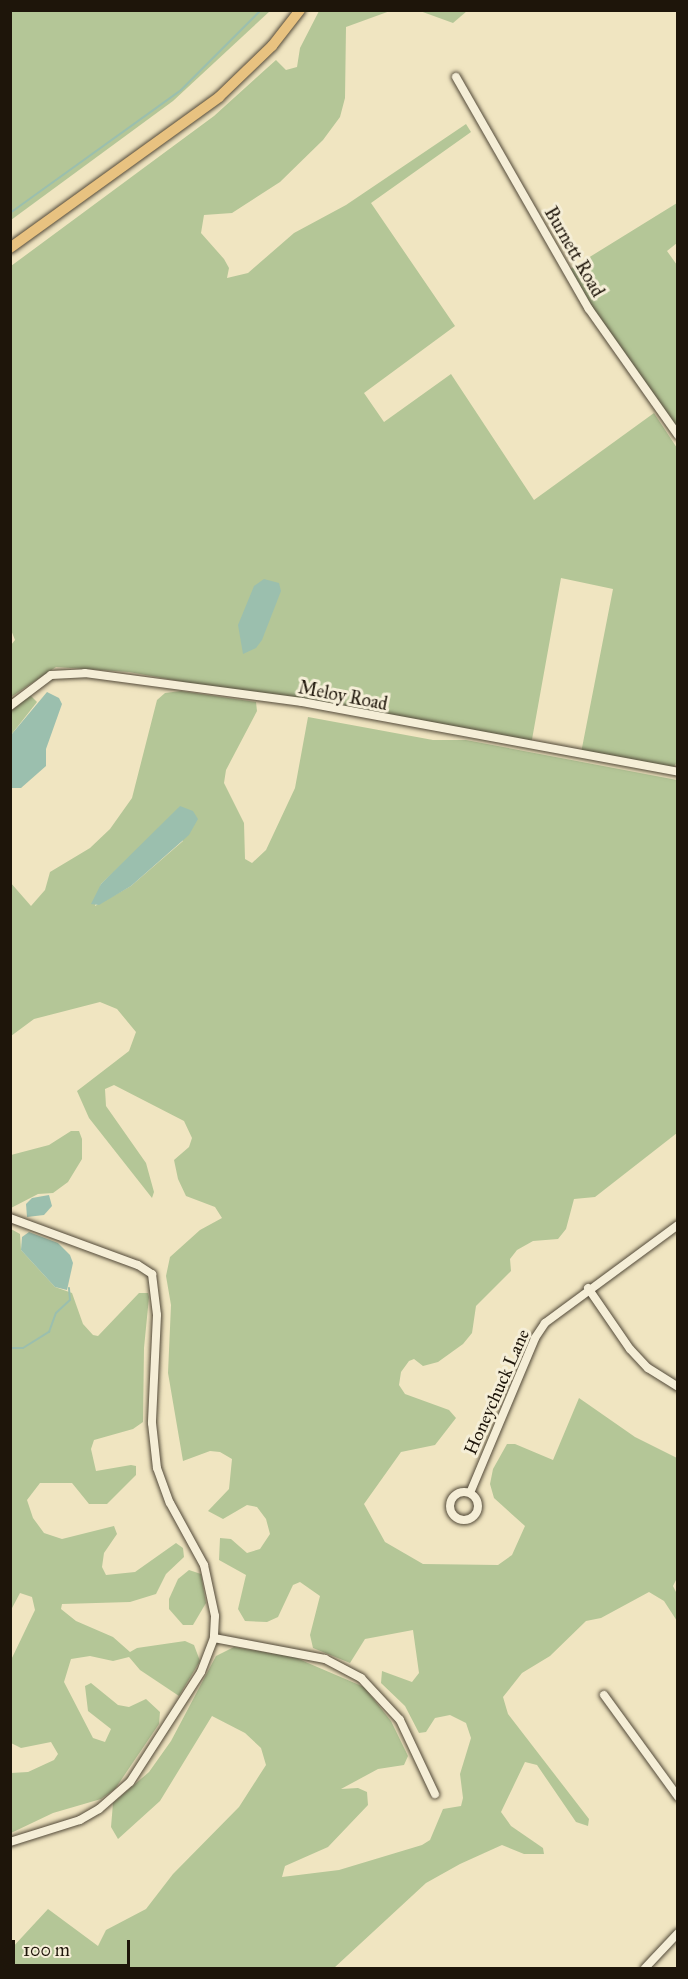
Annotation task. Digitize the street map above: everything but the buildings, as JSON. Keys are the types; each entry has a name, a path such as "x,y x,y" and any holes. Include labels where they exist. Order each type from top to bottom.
{"main road":[{"path":"10,248 219,97 268,50 300,10"},
{"path":"10,252 36,230"}],"street":[{"name":"Burnett Road","path":"456,77 589,309 678,435"},
{"name":"Meloy Road","path":"10,706 51,675 85,673 302,702 678,772"},
{"path":"10,1218 138,1265 152,1274 157,1315 152,1423 157,1468 208,1577 213,1596 214,1638 186,1698 150,1755 118,1794 80,1820 10,1842"},
{"name":"Honeychuck Lane","path":"470,1493 535,1338 560,1309 678,1225"},
{"path":"588,1288 634,1354 656,1374 678,1387"},
{"path":"214,1638 322,1658 361,1678 400,1720 435,1794"},
{"path":"604,1695 678,1797"},
{"path":"645,1968 678,1933"}],"shaded area":[{"path":"11,10 270,11 173,101 11,220"},
{"path":"319,11 390,11 346,27 345,98 340,117 323,140 280,182 232,213 204,215 201,233 224,259 229,268 227,278 248,273 294,233 346,205 466,124 471,132 371,203 455,326 364,393 384,422 451,374 534,500 654,413 677,448 677,762 671,771 581,753 613,589 561,578 531,745 187,686 184,682 129,672 56,667 11,697 11,645 15,640 11,630 11,266 214,116 276,60 286,70 297,67 300,48"},
{"path":"420,11 467,11 453,23"},
{"path":"677,203 677,243 667,251 677,265 677,435 567,271"},
{"path":"264,579 279,583 281,591 262,640 256,648 243,654 238,625 254,586"},
{"path":"181,691 256,702 257,711 226,770 224,783 244,823 245,859 252,863 266,850 295,788 308,717 433,740 466,740 677,780 677,1133 595,1197 574,1199 566,1229 558,1239 533,1241 517,1250 510,1259 511,1271 476,1306 472,1333 463,1344 438,1362 423,1366 414,1359 409,1361 401,1372 399,1385 405,1394 449,1410 456,1418 435,1445 401,1452 364,1504 385,1542 423,1564 498,1565 512,1555 525,1526 494,1498 490,1484 493,1469 507,1444 515,1444 553,1460 579,1398 635,1437 677,1458 678,1576 673,1586 677,1594 677,1621 664,1601 649,1592 601,1618 586,1621 550,1656 522,1673 503,1697 508,1714 589,1819 588,1826 576,1822 537,1765 525,1762 501,1812 511,1826 543,1848 544,1854 524,1854 502,1845 460,1864 426,1883 334,1968 11,1968 11,1949 48,1909 98,1946 106,1930 146,1909 173,1874 239,1807 266,1765 261,1748 245,1733 212,1716 160,1801 118,1839 111,1827 113,1803 149,1772 171,1741 216,1656 234,1647 294,1657 364,1687 391,1721 408,1756 404,1765 378,1769 341,1789 358,1788 367,1792 368,1805 328,1847 285,1866 282,1877 339,1870 422,1845 430,1840 443,1809 461,1806 463,1798 460,1774 471,1738 466,1723 450,1715 435,1718 426,1732 419,1733 405,1706 381,1683 382,1671 412,1682 419,1673 413,1630 365,1639 350,1663 313,1648 310,1635 320,1596 300,1582 293,1585 278,1617 267,1622 245,1621 238,1609 246,1575 219,1560 220,1538 231,1539 247,1553 260,1549 270,1534 266,1519 257,1507 247,1505 223,1519 208,1511 229,1489 232,1459 220,1452 210,1451 183,1461 168,1373 171,1305 166,1276 170,1257 200,1230 222,1218 215,1207 186,1196 178,1179 174,1160 189,1147 192,1138 184,1121 114,1085 105,1089 106,1106 146,1163 154,1192 152,1198 89,1118 77,1091 129,1051 136,1032 117,1009 100,1002 34,1019 11,1036 10,882 31,906 45,890 50,872 90,848 110,829 132,798 157,700 165,693","holes":["168,821 183,841 131,886 95,906 101,884"]},
{"path":"47,692 59,698 62,704 46,749 46,766 21,788 11,788 11,735"},
{"path":"30,695 37,702 11,735 10,712"},
{"path":"180,806 193,811 198,819 189,835 131,886 99,905 91,904 101,884"},
{"path":"71,1131 79,1131 82,1139 82,1159 68,1182 53,1193 38,1194 11,1208 11,1155 49,1145"},
{"path":"49,1195 52,1206 44,1215 27,1217 26,1204 32,1198"},
{"path":"11,1229 20,1234 21,1250 55,1287 72,1293 83,1324 93,1335 98,1336 139,1293 148,1293 149,1297 144,1348 143,1422 133,1429 94,1440 91,1449 96,1471 131,1465 136,1466 136,1475 107,1504 89,1504 72,1483 40,1483 27,1500 33,1518 44,1533 62,1539 114,1526 117,1534 104,1553 102,1567 106,1575 135,1572 176,1543 183,1548 184,1557 166,1574 156,1594 130,1602 62,1604 61,1609 76,1621 113,1637 130,1652 137,1648 185,1641 194,1645 200,1661 179,1696 140,1670 129,1657 113,1661 90,1656 71,1659 64,1682 93,1738 105,1742 111,1729 88,1711 85,1686 91,1683 118,1705 129,1707 146,1699 160,1712 159,1724 115,1789 101,1799 53,1813 11,1833 11,1773 28,1772 54,1760 58,1754 51,1742 21,1748 11,1743 11,1660 35,1610 32,1597 20,1593 11,1610"},
{"path":"29,1232 58,1243 70,1255 73,1263 67,1290 55,1287 21,1250 22,1237"},
{"path":"189,1570 201,1574 206,1603 193,1625 183,1625 169,1609 169,1599 178,1579"}],"waterway":[{"path":"10,213 181,90 261,10"},
{"path":"10,1348 23,1348 49,1332 56,1313 70,1300 69,1288"}]}
